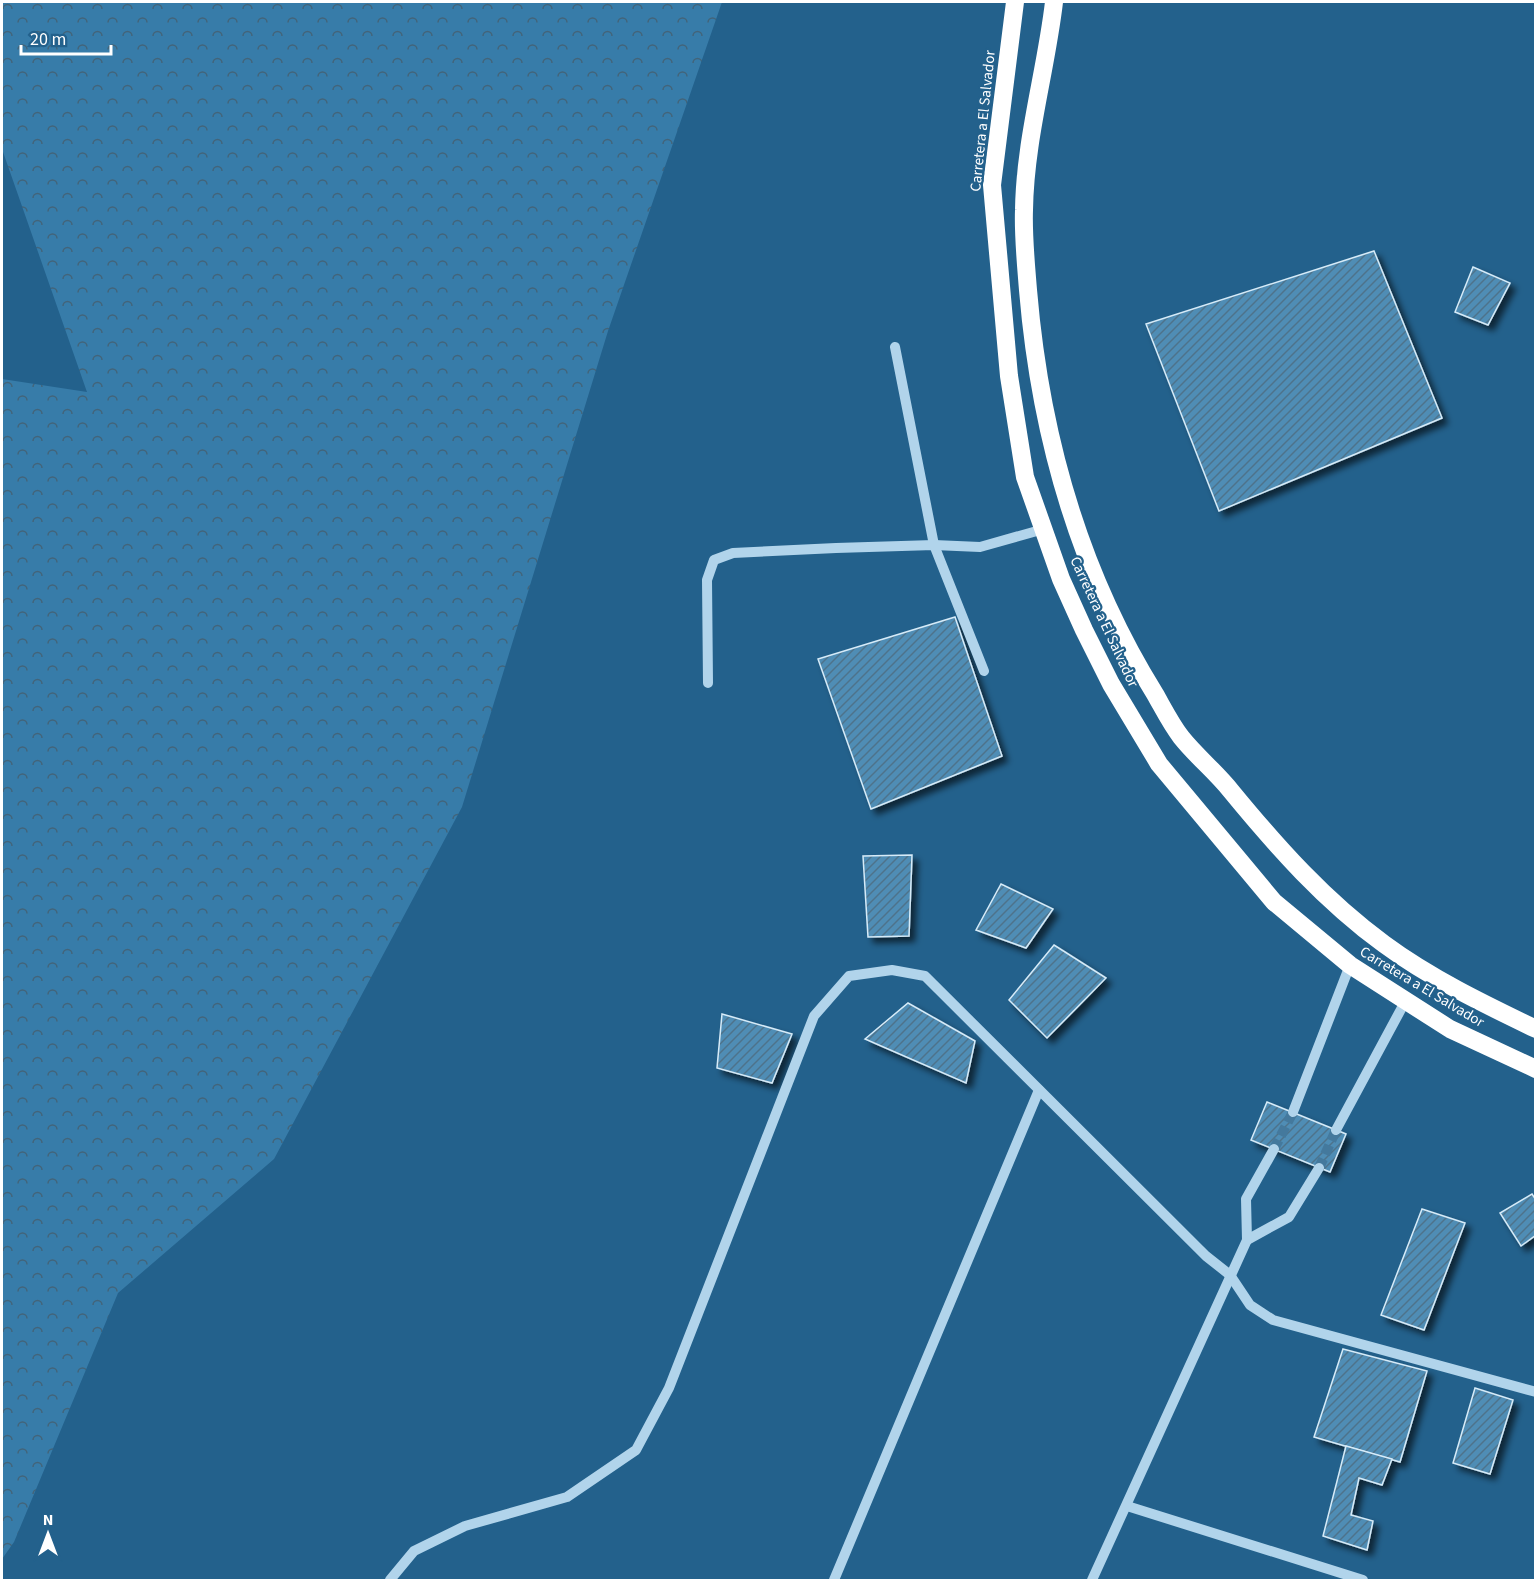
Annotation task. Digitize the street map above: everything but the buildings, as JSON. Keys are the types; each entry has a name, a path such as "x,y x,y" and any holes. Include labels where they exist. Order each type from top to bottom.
{"highway":[{"name":"Carretera a El Salvador","path":"1014,2 992,185 998,277 1016,424 1025,477 1061,579 1084,630 1111,684 1159,764 1274,902 1350,965 1450,1029 1536,1069"},
{"name":"Carretera a El Salvador","path":"1054,2 1027,156 1024,211 1031,323 1055,461 1076,532 1106,602 1136,664 1181,737 1227,786 1279,850 1322,892 1385,944 1466,993 1536,1029"}],"street":[{"path":"895,347 934,544 984,671"},
{"path":"708,683 707,580 714,560 733,554 934,544 980,547 1044,529"},
{"path":"1293,1112 1350,965"},
{"path":"390,1581 414,1551 465,1526 567,1497 636,1450 669,1388 814,1016 849,976 892,970 925,976 1206,1256 1230,1275 1250,1305 1274,1320 1536,1392"},
{"path":"1336,1130 1406,1000"},
{"path":"834,1581 1039,1090"},
{"path":"1092,1581 1247,1240 1246,1199 1274,1149"},
{"path":"1247,1240 1289,1217 1319,1168"},
{"path":"1127,1506 1363,1581"}],"green space":[{"path":"2,2 722,2 608,331 462,807 274,1159 118,1293 14,1542 2,1559 2,379 87,392 2,149"}],"tunnel":[{"path":"1274,1149 1293,1112"},
{"path":"1319,1168 1336,1130"}]}
